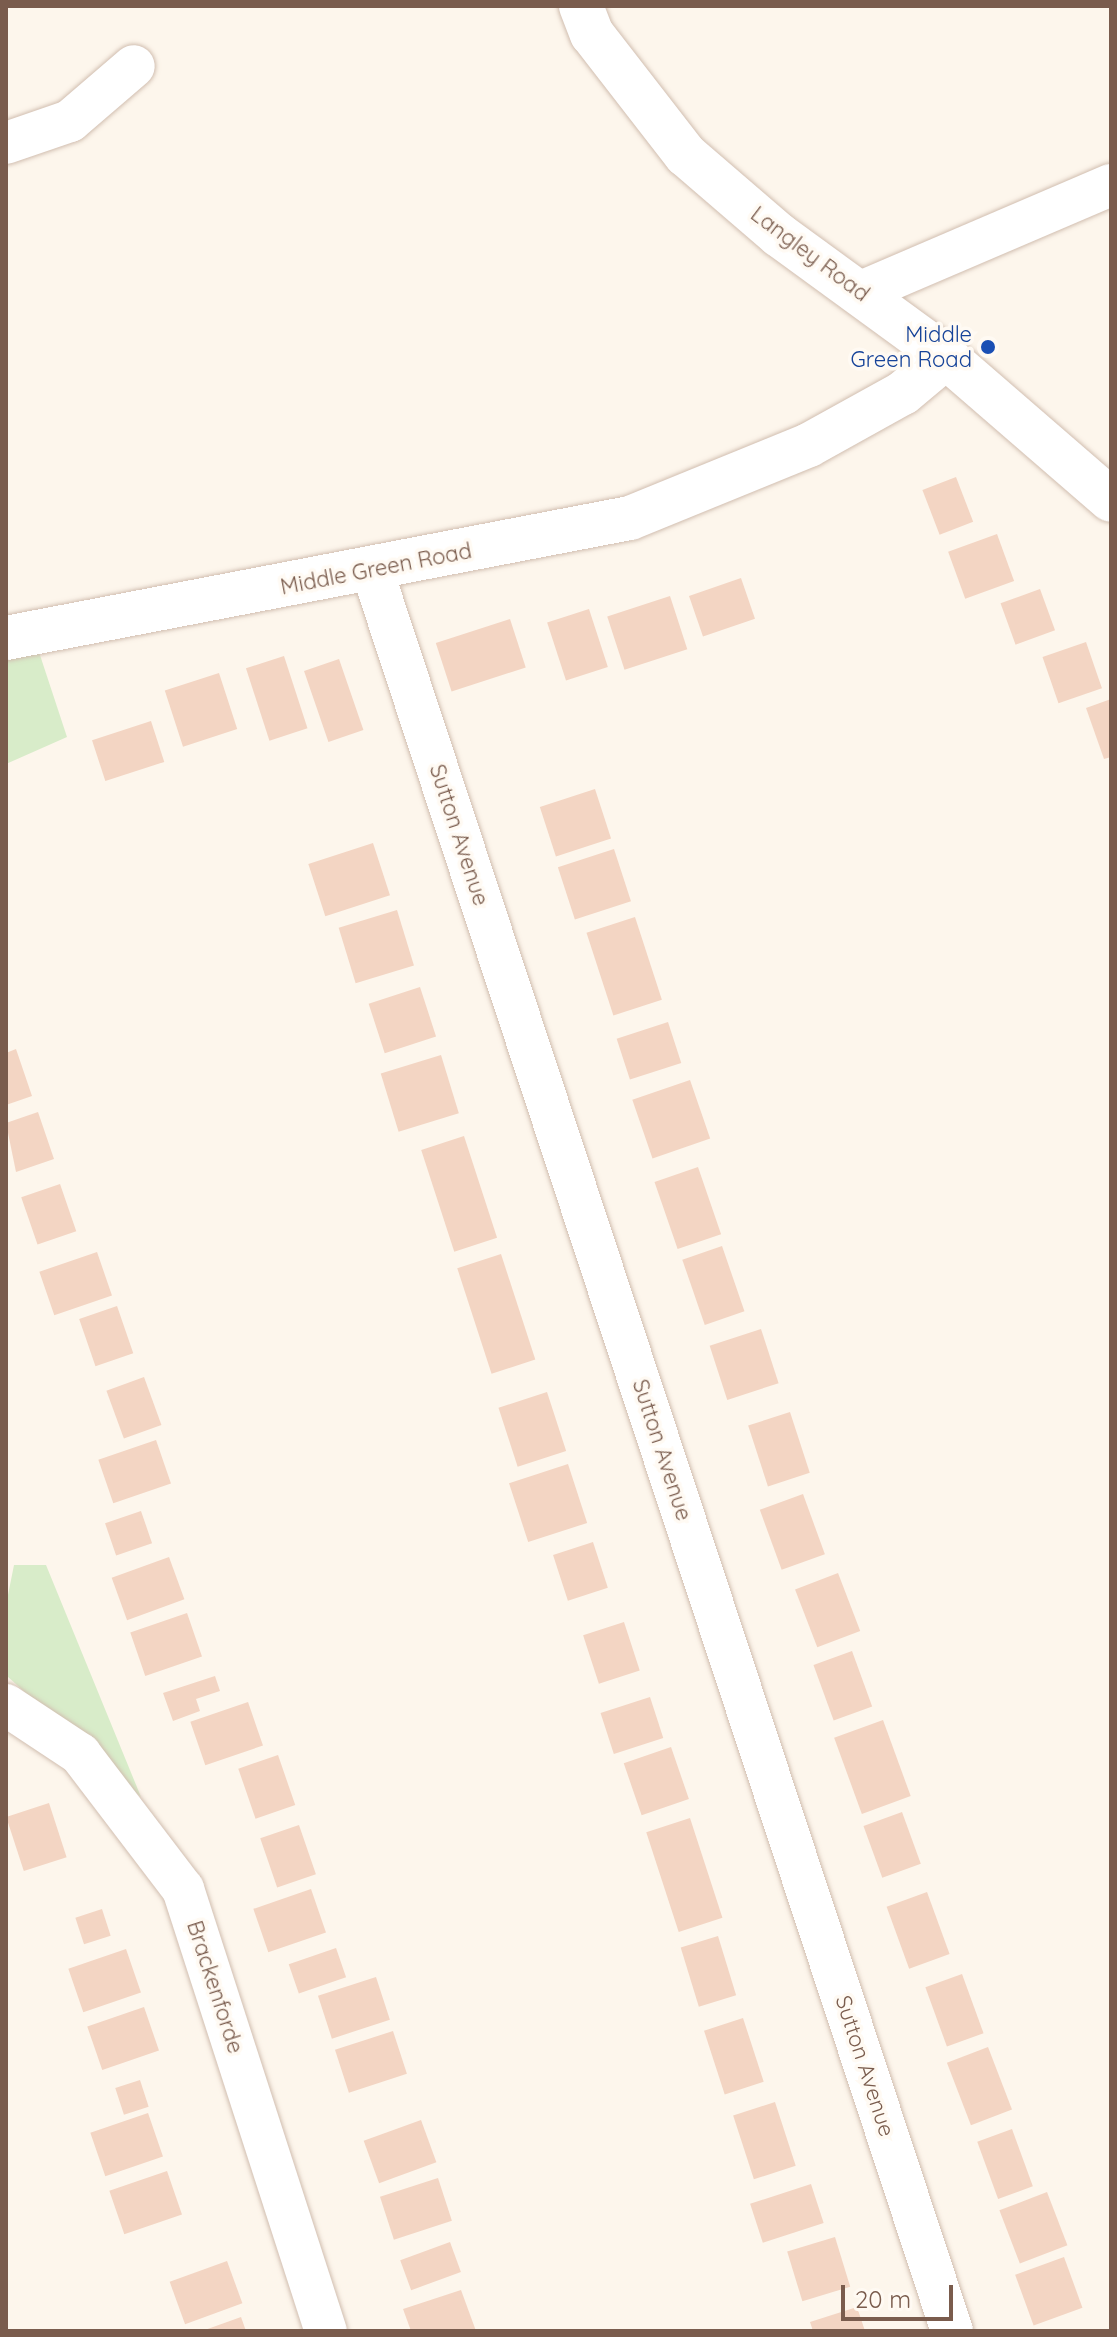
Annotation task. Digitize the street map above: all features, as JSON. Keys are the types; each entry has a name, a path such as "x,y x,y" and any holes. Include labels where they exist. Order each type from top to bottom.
{"street":[{"name":"Langley Road","path":"581,6 592,34 686,155 779,235 946,357 1111,500"},
{"path":"6,143 70,121 134,66"},
{"path":"861,292 1111,185"},
{"name":"Middle Green Road","path":"6,638 630,518 809,445 903,393 946,357"},
{"name":"Sutton Avenue","path":"372,570 952,2331"},
{"name":"Brackenforde","path":"6,1705 80,1754 183,1889 326,2331"}],"green space":[{"path":"6,643 37,646 67,737 6,764"},
{"path":"14,1565 46,1565 141,1797 7,1676 6,1605"}],"building":[{"path":"956,477 973,522 940,535 922,490"},
{"path":"997,534 1014,581 965,599 948,552"},
{"path":"741,578 755,619 703,637 689,596"},
{"path":"1040,589 1055,630 1016,645 1001,603"},
{"path":"670,596 687,649 625,670 607,616"},
{"path":"589,609 608,667 566,681 547,623"},
{"path":"510,619 526,668 452,692 436,643"},
{"path":"1086,642 1102,688 1058,703 1043,657"},
{"path":"284,656 307,728 269,741 246,668"},
{"path":"339,659 363,730 328,742 304,671"},
{"path":"219,673 237,729 183,747 165,691"},
{"path":"1111,699 1111,757 1104,759 1086,708"},
{"path":"151,721 164,762 105,781 92,740"},
{"path":"595,789 611,838 556,856 540,807"},
{"path":"373,843 390,895 325,916 308,864"},
{"path":"614,849 631,901 575,920 558,867"},
{"path":"397,910 414,965 356,983 339,928"},
{"path":"635,917 662,1000 613,1016 586,933"},
{"path":"420,987 436,1036 385,1053 369,1004"},
{"path":"668,1022 681,1063 630,1080 617,1039"},
{"path":"16,1049 32,1096 6,1105 6,1053"},
{"path":"441,1055 459,1113 399,1132 381,1073"},
{"path":"690,1080 710,1139 653,1158 632,1100"},
{"path":"38,1112 54,1159 16,1172 6,1123"},
{"path":"464,1136 497,1238 454,1252 421,1150"},
{"path":"698,1167 721,1234 678,1249 655,1182"},
{"path":"60,1184 76,1231 38,1245 21,1197"},
{"path":"722,1246 744,1311 705,1325 682,1260"},
{"path":"97,1252 112,1295 54,1315 39,1272"},
{"path":"501,1254 535,1360 492,1374 457,1268"},
{"path":"117,1306 133,1353 95,1366 79,1319"},
{"path":"761,1329 779,1383 727,1400 710,1346"},
{"path":"144,1377 161,1425 124,1439 106,1391"},
{"path":"547,1392 566,1451 518,1467 498,1408"},
{"path":"790,1412 810,1473 768,1486 748,1426"},
{"path":"156,1440 171,1483 113,1503 98,1460"},
{"path":"568,1464 587,1523 528,1542 509,1483"},
{"path":"803,1494 825,1554 782,1570 760,1510"},
{"path":"141,1511 152,1543 116,1556 105,1523"},
{"path":"593,1542 608,1588 568,1601 553,1555"},
{"path":"169,1557 184,1599 127,1620 112,1578"},
{"path":"838,1573 860,1631 817,1647 795,1589"},
{"path":"187,1613 202,1656 145,1676 130,1633"},
{"path":"624,1622 640,1671 599,1684 583,1635"},
{"path":"852,1651 872,1706 834,1720 813,1665"},
{"path":"215,1676 220,1691 196,1699 200,1711 173,1721 163,1693"},
{"path":"650,1697 663,1738 614,1754 601,1713"},
{"path":"248,1702 263,1745 205,1765 190,1722"},
{"path":"883,1720 911,1796 862,1814 834,1738"},
{"path":"671,1747 689,1799 642,1815 624,1763"},
{"path":"278,1755 295,1805 256,1819 238,1769"},
{"path":"49,1803 67,1857 24,1871 6,1817"},
{"path":"902,1812 921,1864 882,1878 863,1826"},
{"path":"690,1818 722,1918 679,1932 646,1832"},
{"path":"299,1825 316,1874 277,1888 260,1838"},
{"path":"311,1889 326,1932 268,1952 253,1909"},
{"path":"927,1892 950,1954 909,1969 887,1907"},
{"path":"102,1909 111,1936 84,1944 75,1918"},
{"path":"718,1936 736,1995 699,2007 681,1947"},
{"path":"336,1948 346,1977 299,1994 289,1964"},
{"path":"126,1949 141,1992 83,2012 68,1969"},
{"path":"962,1974 984,2033 947,2047 925,1987"},
{"path":"376,1977 390,2020 332,2039 318,1996"},
{"path":"144,2007 159,2050 102,2070 87,2027"},
{"path":"743,2018 764,2082 725,2094 704,2031"},
{"path":"393,2031 407,2074 349,2093 335,2050"},
{"path":"988,2047 1012,2110 971,2125 947,2063"},
{"path":"140,2080 149,2107 124,2115 115,2088"},
{"path":"775,2102 796,2166 754,2179 733,2116"},
{"path":"148,2113 163,2156 105,2176 90,2133"},
{"path":"421,2120 436,2162 379,2183 364,2141"},
{"path":"1012,2129 1033,2186 998,2199 977,2142"},
{"path":"167,2171 182,2214 124,2234 109,2191"},
{"path":"438,2178 452,2221 394,2240 380,2197"},
{"path":"811,2184 824,2223 763,2243 750,2204"},
{"path":"1047,2192 1067,2245 1020,2263 999,2210"},
{"path":"835,2237 850,2287 802,2301 787,2252"},
{"path":"450,2242 461,2272 411,2290 400,2260"},
{"path":"1064,2257 1082,2308 1034,2326 1015,2275"},
{"path":"227,2261 242,2303 185,2324 170,2282"},
{"path":"461,2290 476,2331 411,2331 403,2309"},
{"path":"857,2307 865,2331 813,2331 810,2322"},
{"path":"241,2317 246,2331 202,2331"}],"place":[{"name":"Middle Green Road","path":"988,347"}]}
